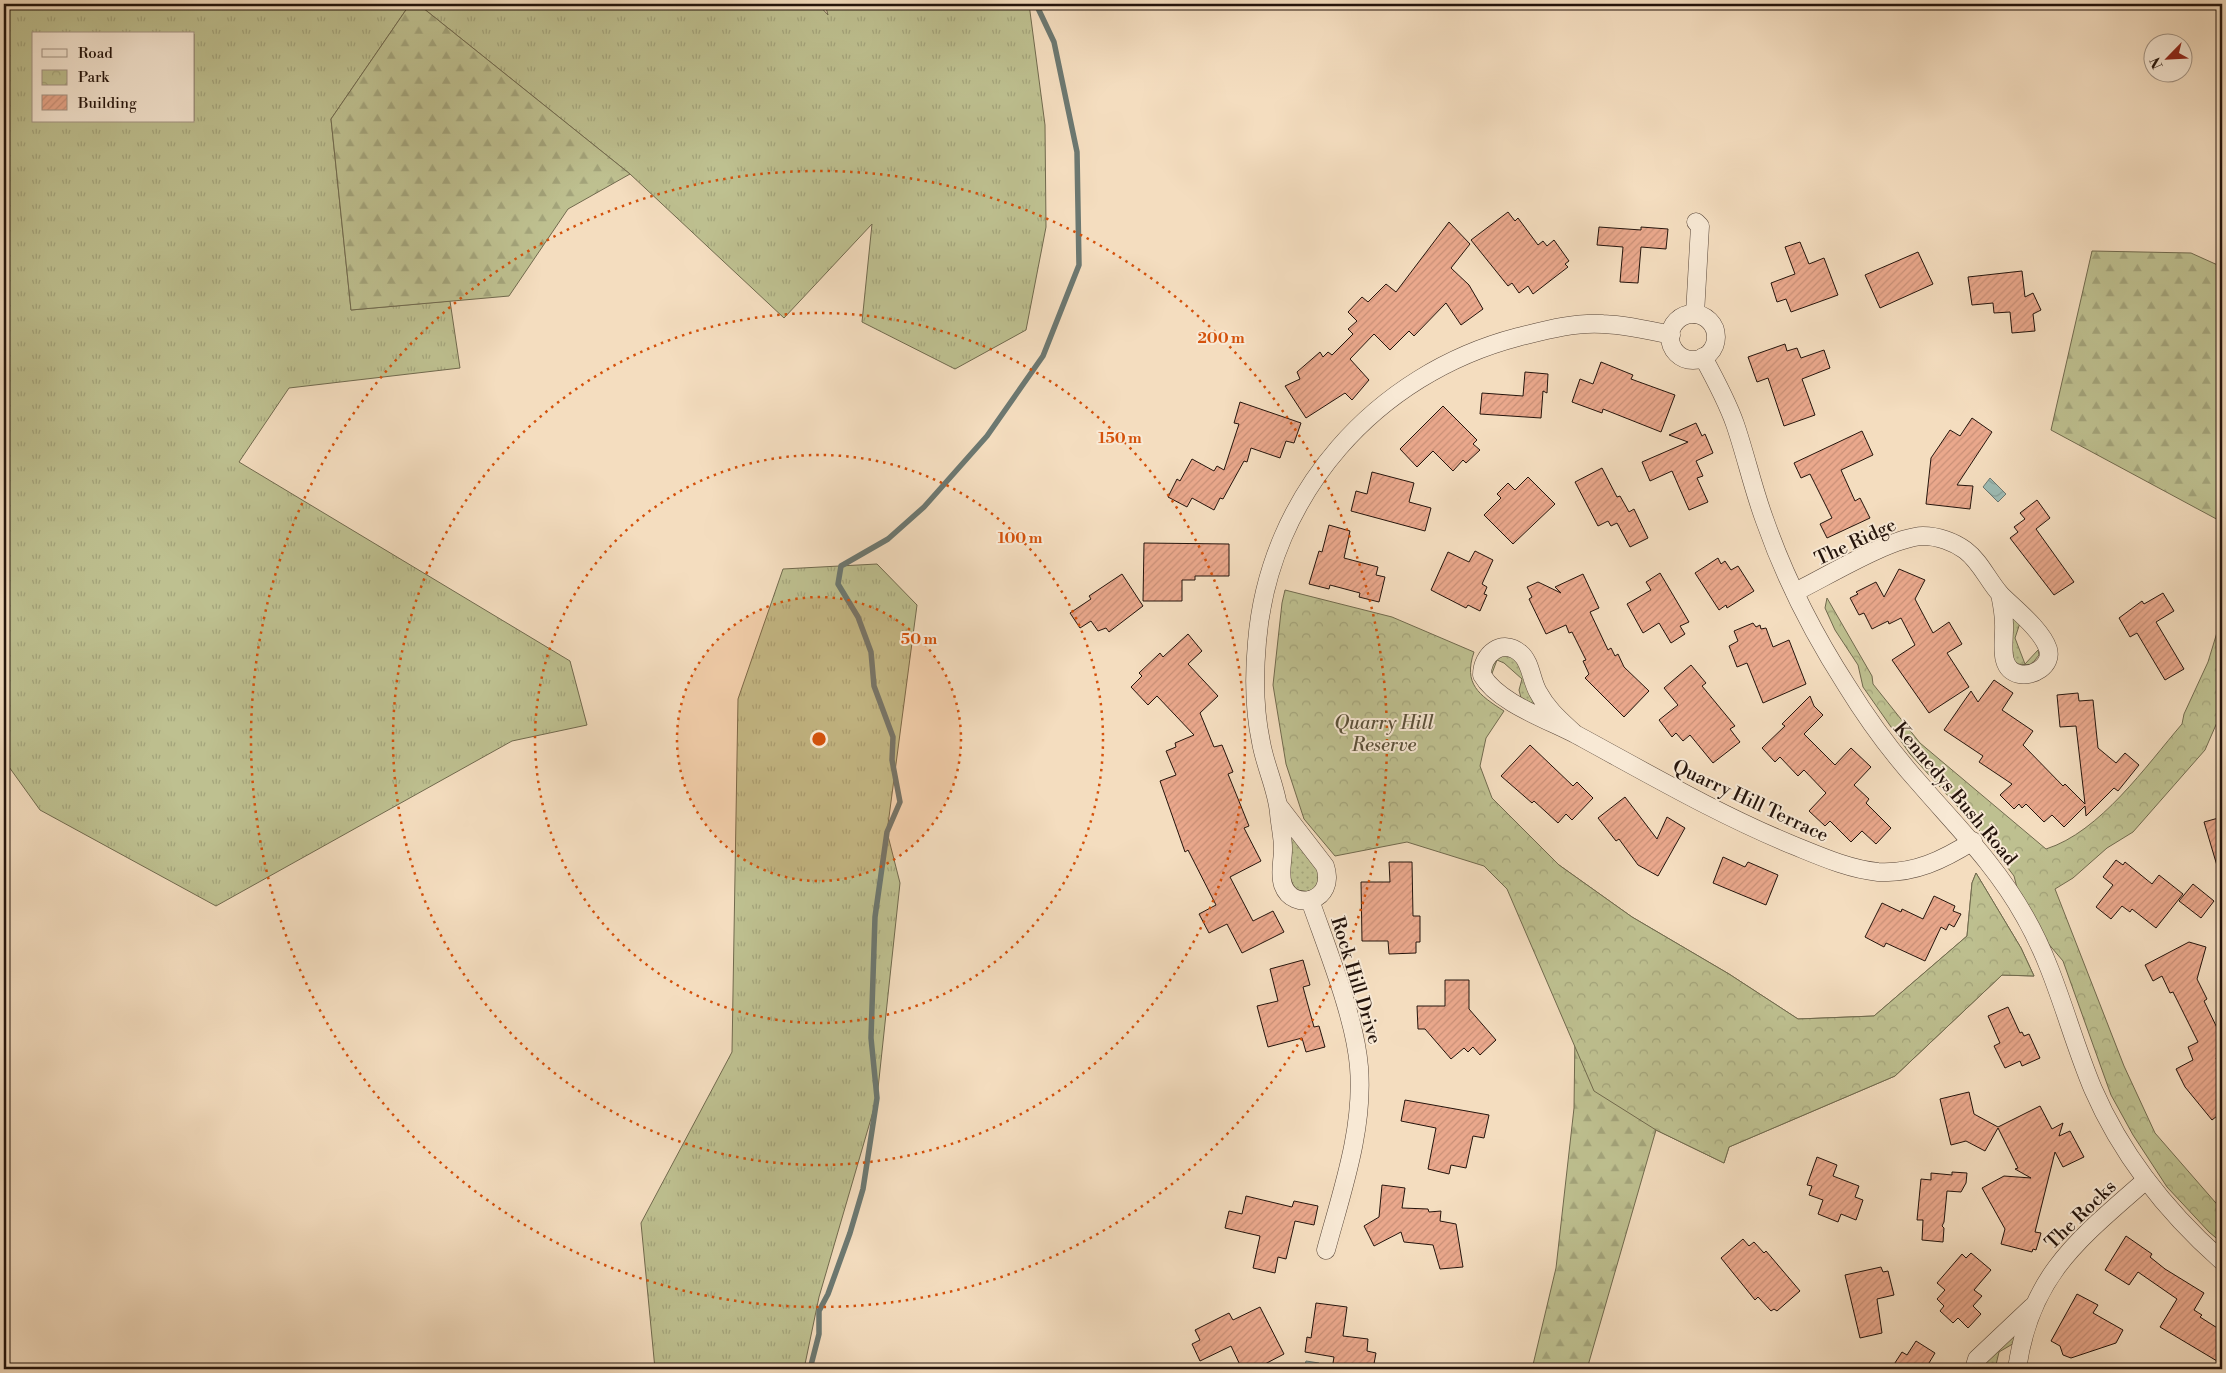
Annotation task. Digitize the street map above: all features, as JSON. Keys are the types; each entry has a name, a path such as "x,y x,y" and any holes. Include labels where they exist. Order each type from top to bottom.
{"street":[{"path":"1695,314 1700,226 1696,222"},
{"path":"1695,314 1709,320 1716,332 1714,347 1704,357 1690,359 1681,356 1672,345 1671,335 1679,319 1695,314"},
{"name":"Rock Hill Drive","path":"1278,805 1325,866 1328,882 1325,890 1319,897 1310,900 1300,900 1291,896 1284,888 1281,877 1282,844 1278,805 1261,742 1256,708 1256,648 1262,608 1271,570 1302,500 1319,472 1346,439 1369,416 1420,377 1468,353 1500,342 1550,329 1582,324 1624,326 1671,335"},
{"name":"Kennedys Bush Road","path":"1704,357 1735,424 1765,521 1795,592 1829,657 1867,717 1918,782 1973,841 2005,885 2036,938 2094,1090 2121,1143 2146,1180 2183,1224 2222,1261"},
{"name":"The Ridge","path":"1795,592 1891,544 1924,536 1953,542 1964,550 1981,566 2000,594"},
{"name":"Quarry Hill Terrace","path":"1574,733 1551,712 1543,701 1522,654 1511,648 1501,646 1492,650 1482,668 1482,675 1487,685 1544,720 1574,733 1696,801 1758,832 1854,868 1880,872 1929,865 1944,859 1973,841"},
{"name":"Rock Hill Drive","path":"1310,900 1354,1032 1359,1068 1355,1131 1348,1167 1326,1250"},
{"name":"The Rocks","path":"2017,1369 2032,1307 2044,1284 2066,1253 2146,1180"},
{"name":"The Rocks","path":"1974,1369 1978,1359 2032,1307"}],"green space":[{"path":"4,4 410,4 331,119 351,310 450,301 460,368 289,388 239,462 570,661 587,725 512,741 216,906 40,810 4,760"},
{"path":"410,4 418,4 630,174 568,209 509,296 351,310 331,119"},
{"path":"418,4 818,4 828,15 825,4 1029,4 1045,125 1046,227 1026,330 955,369 862,322 872,224 784,318 630,174"},
{"path":"2092,251 2191,253 2222,267 2222,522 2051,430"},
{"path":"877,564 917,605 887,832 900,883 877,1098 819,1297 804,1369 655,1369 641,1223 732,1052 738,699 783,569"},
{"name":"Quarry Hill Reserve","path":"1285,590 1392,617 1474,652 1471,663 1472,681 1487,700 1504,711 1486,738 1480,766 1492,798 1559,865 1632,917 1729,974 1798,1019 1874,1016 1967,936 1972,883 1976,873 2021,948 2034,976 2002,975 1895,1076 1729,1147 1724,1163 1656,1130 1594,1091 1507,889 1484,866 1407,842 1335,856 1304,819 1286,764 1273,685"},
{"path":"1827,598 1872,676 1873,684 1920,743 2046,849 2066,840 2085,828 2103,813 2137,778 2182,724 2184,714 2208,662 2222,616 2222,711 2205,750 2133,832 2107,848 2073,878 2055,889 2124,1066 2155,1133 2222,1210 2222,1243 2209,1232 2167,1187 2133,1135 2111,1095 2063,961 2024,915 2014,876 1979,830 1910,754 1863,687 1858,665 1835,630 1825,608"},
{"path":"2010,608 2020,623 2015,638 2025,664 2038,650 2039,655 2031,665 2017,664 2013,659"},
{"path":"1504,654 1517,659 1542,708 1521,698 1519,690 1522,679 1504,663 1497,660 1491,676 1490,671 1494,659"},
{"path":"1492,798 1559,865 1632,917 1729,974 1798,1019 1874,1016 1967,936 1972,883 1976,873 2021,948 2034,976 2002,975 1895,1076 1729,1147 1724,1163 1656,1130 1587,1369 1532,1369 1556,1268 1574,1108 1576,960"},
{"path":"1289,834 1317,868 1320,882 1311,892 1297,890 1290,878 1288,864"},
{"path":"2019,1331 2016,1342 1999,1352 1995,1369 1982,1369 1987,1359"}],"water":[{"path":"1990,478 2006,494 1998,502 1983,487"},
{"path":"1306,1361 1319,1363 1317,1369 1304,1369"}],"building":[{"path":"1508,212 1515,221 1518,218 1538,245 1543,241 1547,246 1554,240 1569,261 1565,264 1568,267 1533,294 1528,286 1519,293 1512,283 1508,286 1471,240"},
{"path":"1449,222 1470,244 1451,268 1469,285 1483,309 1461,325 1446,303 1414,336 1409,331 1390,350 1374,334 1350,359 1369,380 1352,400 1345,393 1306,418 1285,386 1300,379 1297,372 1320,352 1323,357 1328,352 1332,355 1353,334 1348,329 1357,321 1348,312 1362,297 1368,302 1386,284 1396,292"},
{"path":"1599,227 1641,230 1641,227 1668,229 1666,249 1641,247 1638,283 1620,282 1623,247 1597,245"},
{"path":"1800,242 1809,264 1824,258 1838,295 1791,312 1786,299 1777,302 1771,283 1795,274 1785,247"},
{"path":"1918,252 1933,284 1880,308 1865,275"},
{"path":"2022,271 2025,297 2033,293 2041,310 2033,314 2035,331 2012,333 2010,312 1994,313 1993,303 1972,305 1968,277"},
{"path":"1785,344 1787,351 1797,348 1801,358 1824,350 1830,368 1802,379 1815,415 1784,426 1768,378 1757,382 1748,357"},
{"path":"1601,362 1633,375 1631,379 1675,395 1661,432 1603,409 1602,413 1572,402 1580,379 1593,384"},
{"path":"1525,372 1548,374 1547,393 1543,391 1541,418 1480,414 1482,393 1523,396"},
{"path":"1240,402 1301,423 1294,443 1286,441 1280,458 1251,448 1247,462 1244,461 1223,499 1220,498 1214,510 1192,498 1187,507 1168,497 1177,479 1180,481 1192,459 1214,471 1217,466 1224,470 1239,424 1234,423"},
{"path":"1443,406 1477,440 1473,444 1480,450 1466,463 1463,460 1453,471 1433,451 1417,467 1400,449"},
{"path":"1972,418 1992,432 1957,485 1973,486 1970,509 1926,504 1931,458 1950,430 1960,436"},
{"path":"1696,423 1702,436 1705,434 1713,453 1696,461 1703,476 1697,478 1708,502 1689,510 1672,471 1650,481 1642,462 1688,442 1669,435"},
{"path":"1862,431 1873,455 1841,470 1855,501 1860,498 1870,518 1827,538 1820,524 1832,518 1810,474 1801,478 1794,463"},
{"path":"1602,468 1617,497 1620,496 1629,512 1634,509 1648,538 1630,547 1617,523 1611,526 1608,521 1598,526 1575,482"},
{"path":"1372,472 1414,483 1409,502 1431,508 1425,531 1351,511 1356,491 1367,494"},
{"path":"1528,477 1555,504 1513,544 1484,515 1501,498 1497,494 1508,483 1515,490"},
{"path":"2037,500 2050,518 2036,529 2074,582 2054,595 2010,538 2018,532 2014,527 2025,519 2020,513"},
{"path":"1329,525 1350,531 1344,558 1378,567 1376,575 1385,577 1379,602 1359,597 1360,593 1330,585 1329,589 1309,584 1319,551 1322,552"},
{"path":"1144,543 1229,544 1229,576 1195,576 1195,580 1182,580 1182,601 1143,601"},
{"path":"1475,551 1493,560 1482,584 1487,587 1484,594 1487,595 1480,611 1468,605 1466,608 1431,590 1448,552 1469,562"},
{"path":"1718,558 1721,564 1725,561 1731,570 1738,566 1754,591 1727,608 1726,605 1719,610 1695,573"},
{"path":"1899,569 1925,580 1915,599 1933,633 1949,622 1962,644 1947,653 1969,687 1929,713 1892,660 1915,645 1901,618 1889,624 1888,621 1872,629 1864,613 1859,615 1850,598 1858,594 1856,592 1876,582 1884,597"},
{"path":"1660,573 1689,622 1680,626 1685,634 1671,643 1659,623 1643,633 1627,604 1651,590 1646,582"},
{"path":"1122,574 1143,606 1109,632 1106,628 1098,631 1091,621 1080,628 1070,613 1091,599 1089,596"},
{"path":"1583,574 1599,608 1590,612 1608,650 1611,648 1615,656 1618,654 1624,667 1649,691 1624,717 1585,678 1589,674 1583,661 1586,660 1572,632 1569,633 1566,625 1546,634 1529,599 1532,597 1527,587 1538,582 1561,593 1555,587"},
{"path":"2163,593 2174,611 2156,622 2184,669 2165,680 2137,633 2130,637 2119,618 2142,601 2144,604"},
{"path":"1753,623 1756,627 1760,625 1761,629 1766,628 1773,647 1789,640 1806,684 1763,703 1747,663 1737,667 1729,646 1738,641 1734,631"},
{"path":"1188,634 1202,651 1188,664 1218,696 1200,713 1214,747 1222,745 1233,772 1228,774 1249,826 1244,828 1261,861 1230,877 1253,921 1273,911 1284,932 1242,953 1227,924 1209,933 1199,914 1216,905 1188,850 1185,852 1160,781 1176,775 1166,751 1176,747 1175,743 1194,735 1157,696 1148,705 1131,687 1142,676 1139,673 1160,653 1163,657"},
{"path":"1691,665 1706,683 1702,686 1735,726 1730,729 1740,742 1713,763 1690,735 1683,741 1676,733 1672,737 1659,720 1678,705 1664,688"},
{"path":"1994,680 2013,693 2002,710 2033,731 2023,745 2063,786 2065,784 2085,804 2076,726 2060,727 2057,695 2078,693 2079,701 2093,700 2098,748 2116,763 2125,753 2139,765 2118,791 2114,788 2086,816 2085,806 2064,827 2052,815 2044,822 2026,804 2022,808 2019,804 2014,809 2000,795 2012,784 1979,762 1983,756 1944,730 1971,691 1978,702"},
{"path":"1810,696 1814,706 1823,715 1804,734 1835,765 1851,748 1871,767 1854,785 1869,799 1866,803 1891,828 1876,844 1862,831 1851,842 1830,821 1825,826 1809,811 1826,793 1804,770 1798,776 1780,757 1775,762 1762,748 1785,726 1782,724"},
{"path":"1530,745 1573,786 1577,782 1593,798 1572,820 1566,814 1558,823 1534,801 1532,803 1501,776"},
{"path":"1625,797 1657,839 1667,817 1685,828 1658,876 1638,865 1619,839 1616,841 1598,818"},
{"path":"2222,817 2222,869 2218,869 2204,822"},
{"path":"1723,857 1745,867 1748,862 1778,875 1766,905 1713,883"},
{"path":"2116,860 2123,865 2125,862 2152,884 2159,875 2183,894 2156,928 2132,909 2130,912 2122,906 2111,919 2096,907 2113,885 2103,877"},
{"path":"1389,862 1412,862 1413,916 1420,916 1420,942 1416,942 1416,953 1389,954 1388,941 1362,941 1361,882 1390,882"},
{"path":"2193,884 2214,901 2201,918 2179,901"},
{"path":"1934,896 1955,906 1953,911 1961,914 1954,927 1949,924 1946,930 1941,927 1925,961 1886,943 1884,947 1865,937 1882,903 1901,912 1902,909 1923,919"},
{"path":"2189,942 2206,947 2197,979 2207,999 2204,1001 2222,1038 2222,1054 2216,1058 2222,1072 2222,1112 2212,1120 2185,1087 2176,1069 2193,1060 2188,1047 2198,1042 2173,992 2170,993 2162,976 2153,981 2145,965"},
{"path":"1303,960 1310,985 1303,987 1314,1027 1319,1026 1325,1047 1306,1052 1302,1038 1268,1047 1257,1006 1278,1001 1270,969"},
{"path":"1445,980 1469,980 1469,1009 1496,1040 1480,1055 1473,1047 1468,1052 1464,1048 1451,1059 1425,1029 1418,1029 1417,1006 1445,1006"},
{"path":"2008,1007 2020,1033 2022,1032 2024,1036 2029,1034 2040,1058 2022,1066 2020,1061 2005,1068 1994,1046 2000,1043 1988,1016"},
{"path":"1969,1092 1974,1114 1998,1127 2040,1106 2052,1129 2063,1123 2059,1136 2070,1131 2084,1157 2063,1167 2055,1152 2035,1232 2041,1233 2036,1250 2033,1249 2032,1252 2001,1244 2005,1229 1982,1188 2004,1176 2031,1178 2015,1169 2018,1168 1998,1128 1985,1151 1966,1141 1951,1145 1940,1099"},
{"path":"1405,1100 1489,1115 1484,1138 1473,1136 1466,1168 1451,1165 1449,1174 1428,1169 1436,1128 1401,1121"},
{"path":"1817,1157 1837,1165 1833,1176 1859,1186 1855,1197 1863,1200 1856,1220 1841,1214 1838,1222 1818,1214 1823,1200 1809,1195 1812,1186 1807,1185"},
{"path":"1952,1172 1967,1173 1966,1183 1961,1192 1947,1191 1942,1226 1944,1228 1943,1242 1922,1240 1923,1220 1917,1220 1921,1179 1931,1180 1931,1173 1952,1175"},
{"path":"1382,1185 1405,1188 1402,1208 1428,1209 1429,1212 1441,1211 1440,1221 1456,1224 1463,1267 1440,1269 1433,1245 1404,1242 1401,1232 1374,1246 1364,1226 1379,1217"},
{"path":"1246,1196 1292,1207 1294,1201 1318,1206 1314,1225 1295,1221 1286,1259 1278,1257 1275,1273 1253,1268 1260,1236 1225,1228 1229,1211 1242,1214"},
{"path":"2126,1236 2152,1254 2150,1257 2165,1269 2204,1293 2194,1310 2202,1315 2200,1317 2222,1331 2222,1364 2160,1327 2177,1299 2138,1272 2129,1285 2105,1270"},
{"path":"1743,1239 1749,1246 1754,1242 1764,1253 1766,1251 1800,1291 1777,1311 1774,1309 1771,1311 1758,1297 1755,1300 1721,1258"},
{"path":"1971,1253 1991,1270 1974,1290 1982,1296 1973,1306 1981,1314 1968,1328 1958,1318 1953,1323 1940,1311 1944,1306 1937,1299 1945,1290 1937,1283 1962,1254 1966,1258"},
{"path":"1881,1267 1883,1272 1888,1271 1894,1295 1877,1299 1882,1333 1860,1338 1845,1275"},
{"path":"2077,1294 2098,1305 2093,1313 2123,1330 2116,1343 2071,1358 2063,1355 2060,1346 2051,1341"},
{"path":"1316,1303 1347,1307 1343,1336 1368,1339 1367,1351 1376,1353 1373,1369 1332,1369 1334,1357 1305,1352 1307,1337 1311,1338"},
{"path":"1260,1307 1284,1354 1265,1364 1268,1369 1242,1369 1231,1346 1200,1361 1192,1344 1200,1340 1195,1330 1229,1313 1233,1320"},
{"path":"1916,1341 1935,1353 1926,1368 1928,1369 1891,1369 1902,1352 1907,1355"}],"waterway":[{"path":"810,1369 819,1334 819,1311 828,1294 850,1233 863,1189 877,1098 871,1038 875,917 887,832 900,802 892,760 893,737 874,686 871,652 858,617 838,584 841,566 888,539 924,507 987,436 1043,356 1079,265 1077,152 1054,42 1036,4"}]}
